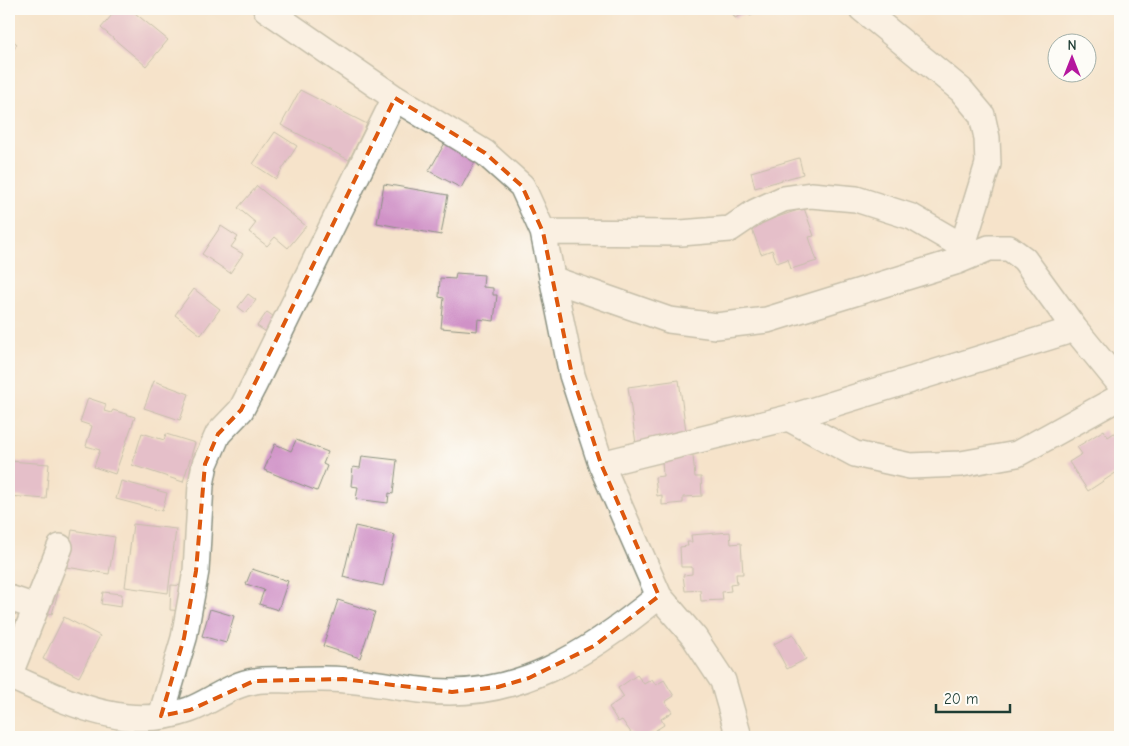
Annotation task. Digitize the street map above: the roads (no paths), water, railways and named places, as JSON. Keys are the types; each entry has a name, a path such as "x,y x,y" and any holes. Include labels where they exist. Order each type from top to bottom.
{"street":[{"path":"266,9 395,98 484,153 522,186 543,232 572,375 601,464 659,596 694,637 722,681 739,737"},
{"path":"862,9 961,90 982,115 987,138 988,164 960,253"},
{"path":"161,716 184,638 196,571 201,485 205,464 218,434 241,410 254,385 395,98"},
{"path":"543,232 681,233 730,229 755,212 783,200 811,195 856,199 912,217 960,253"},
{"path":"552,279 669,320 716,326 767,320 960,253 990,248 1009,248 1024,259 1075,329 1120,384"},
{"path":"601,464 788,418 1075,329"},
{"path":"788,418 855,454 910,466 960,464 1017,454 1120,397"},
{"path":"60,547 9,676 76,705 127,719 161,716 190,710 219,694 254,681 343,679 422,691 452,692 498,688 529,678 594,646 659,596"},
{"path":"9,598 36,607"}]}
